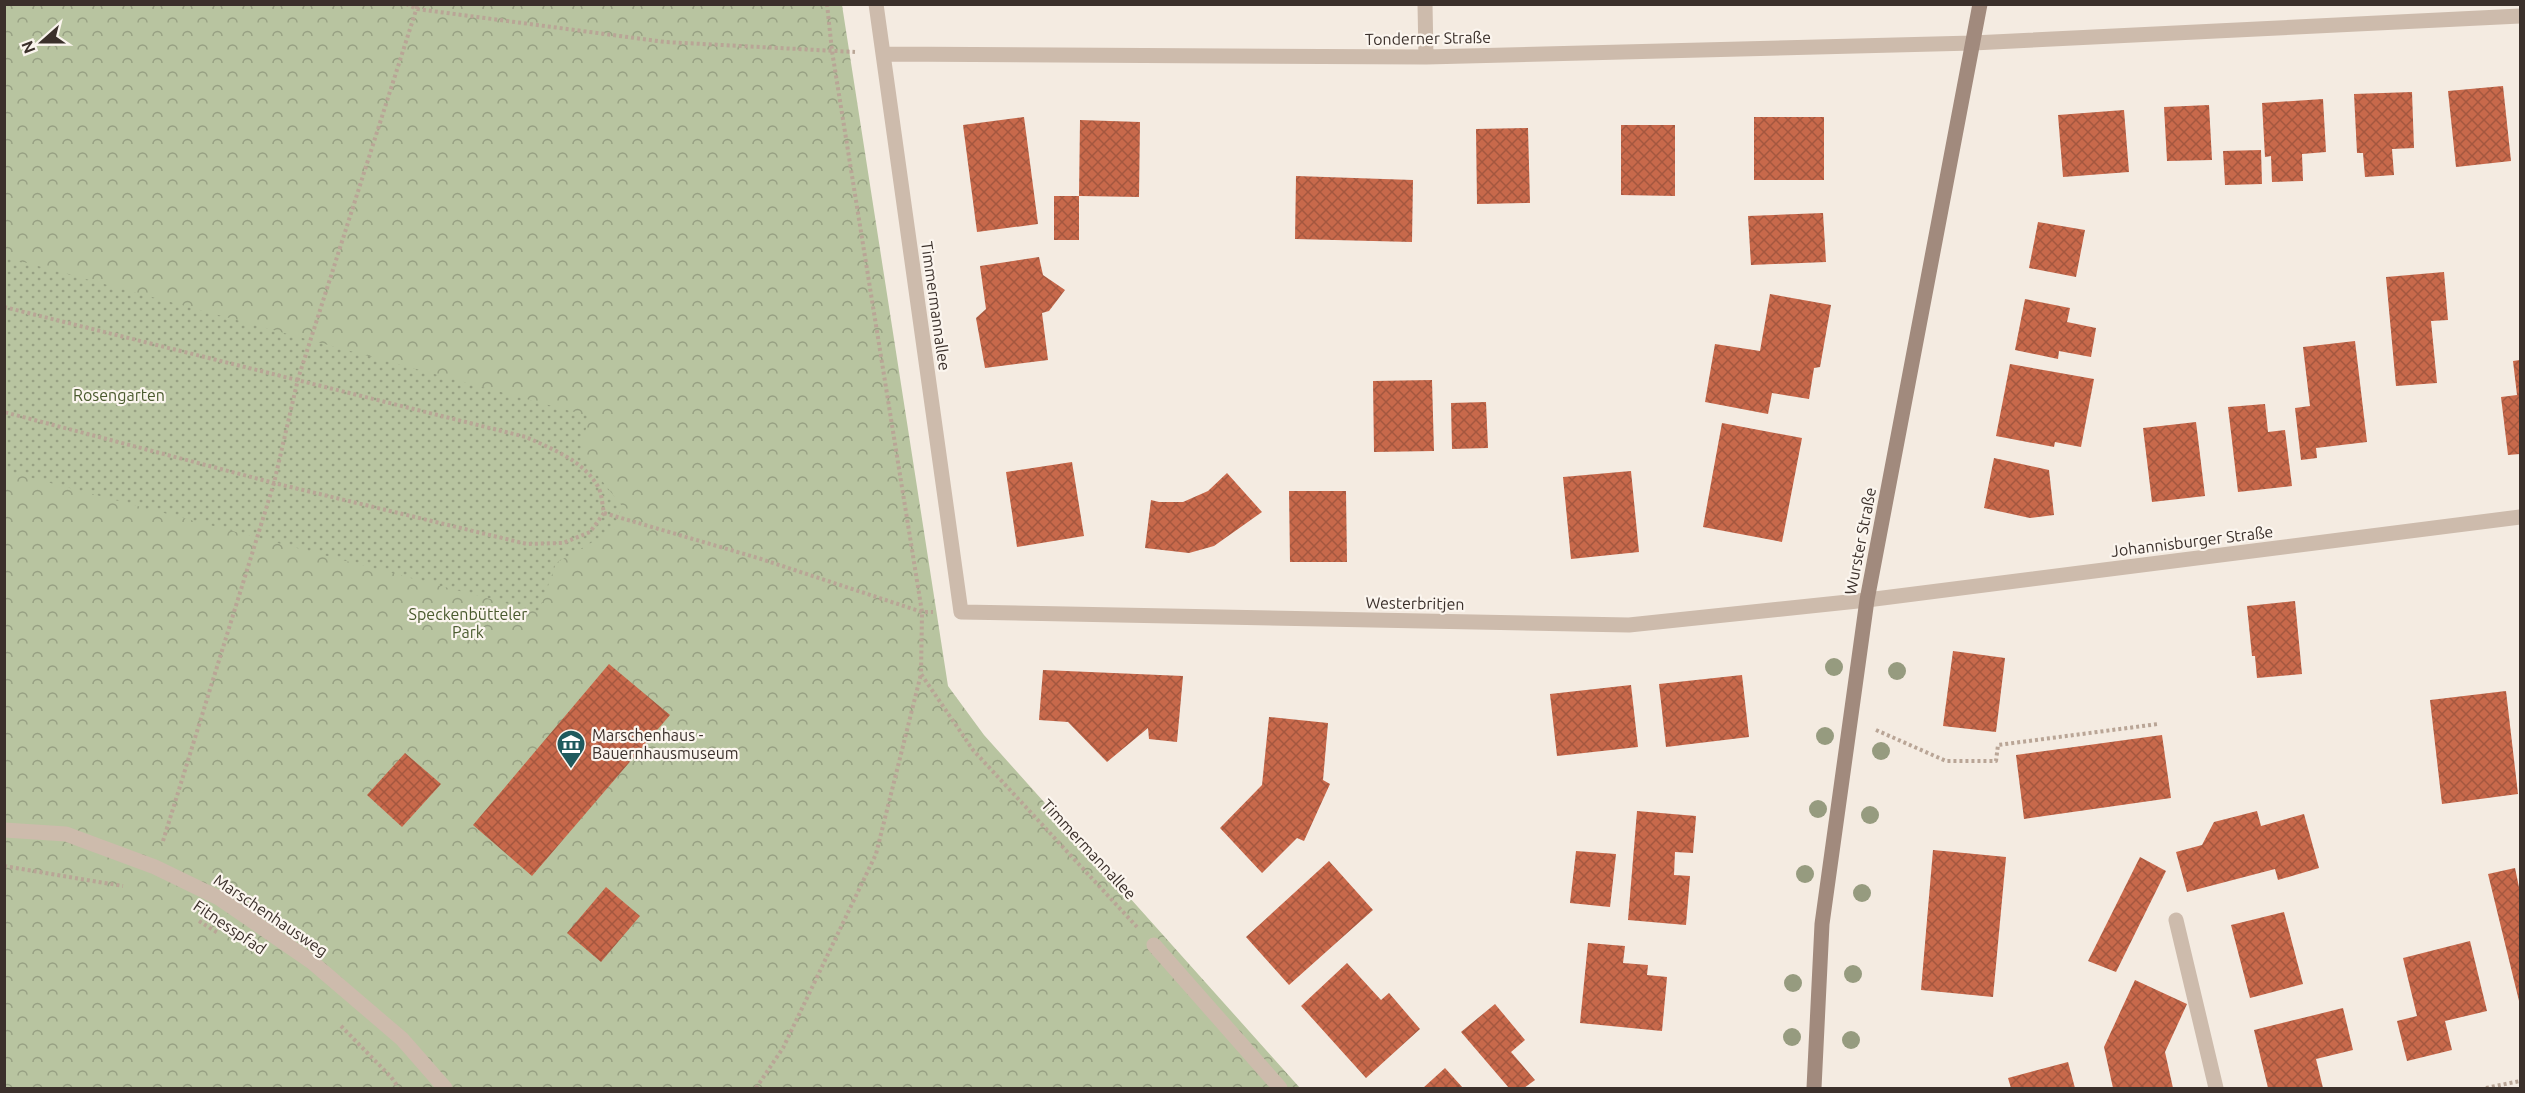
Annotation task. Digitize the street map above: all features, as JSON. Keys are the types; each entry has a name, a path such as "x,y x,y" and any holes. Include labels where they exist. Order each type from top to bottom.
{"street":[{"name":"Timmermannallee","path":"876,4 961,612"},
{"path":"1425,4 1426,57"},
{"name":"Wurster Straße","path":"1814,1089 1822,924 1867,600 1980,4"},
{"name":"Tonderner Straße","path":"883,54 1426,57 1973,43 2520,16"},
{"name":"Johannisburger Straße","path":"1867,600 2520,517"},
{"name":"Westerbritjen","path":"961,612 1629,625 1867,600"},
{"name":"Marschenhausweg","path":"4,830 66,834 155,867 219,898 312,962 402,1039 445,1089"},
{"path":"2176,920 2216,1089"},
{"path":"1154,945 1280,1089"}],"path":[{"path":"406,4 665,42 883,54"},
{"path":"756,1089 783,1048 876,854 921,674 922,612 832,51 827,4"},
{"path":"155,867 274,483 298,379 418,7"},
{"path":"4,307 526,437 582,467 598,486 604,513 591,532 563,543 527,544 274,483 4,412"},
{"path":"604,513 758,558 922,612"},
{"name":"Timmermannallee","path":"921,674 974,750 1154,945"},
{"path":"1851,719 1946,761 1996,761 1998,745 2158,724"},
{"path":"4,867 132,888"},
{"name":"Fitnesspfad","path":"194,918 223,937"},
{"path":"335,1020 392,1077 399,1089"},
{"path":"2486,1089 2520,1080"}],"green space":[{"name":"Speckenbütteler Park","path":"5,5 842,5 948,686 984,735 1300,1088 5,1088"},
{"name":"Rosengarten","path":"5,257 589,416 580,453 622,506 615,529 556,563 539,612 5,471"}],"building":[{"path":"2503,86 2511,161 2456,167 2448,91"},
{"path":"2412,92 2414,148 2392,149 2394,175 2365,177 2363,153 2357,153 2354,94"},
{"path":"2323,99 2326,152 2302,154 2303,181 2272,182 2271,156 2265,157 2262,103"},
{"path":"2209,105 2212,160 2167,161 2164,107"},
{"path":"2124,110 2129,172 2063,177 2058,115"},
{"path":"1024,117 1038,224 977,232 963,125"},
{"path":"1754,117 1824,117 1824,180 1754,180"},
{"path":"1080,120 1140,122 1139,197 1079,196"},
{"path":"1621,125 1675,125 1675,196 1621,195"},
{"path":"1528,128 1530,203 1477,204 1476,129"},
{"path":"2261,150 2262,184 2225,185 2223,151"},
{"path":"1296,176 1413,180 1412,242 1295,239"},
{"path":"1054,196 1079,196 1079,240 1054,240"},
{"path":"1823,213 1826,262 1751,265 1748,216"},
{"path":"2038,222 2085,230 2076,277 2029,268"},
{"path":"1039,257 1043,275 1065,290 1049,311 1042,313 1048,360 985,368 976,318 986,309 980,266"},
{"path":"2444,272 2448,320 2431,321 2437,383 2396,386 2386,277"},
{"path":"1770,294 1831,305 1820,367 1814,368 1809,399 1772,393 1768,414 1705,402 1715,344 1760,351"},
{"path":"2025,299 2070,308 2067,322 2096,328 2091,357 2059,351 2058,359 2015,350"},
{"path":"2355,341 2367,442 2316,448 2317,458 2301,460 2295,408 2310,406 2303,347"},
{"path":"2520,360 2520,454 2508,455 2501,397 2517,395 2513,361"},
{"path":"2010,364 2094,379 2081,447 2055,442 2054,447 1996,436"},
{"path":"1432,380 1434,451 1374,452 1373,381"},
{"path":"1486,402 1488,448 1452,449 1451,403"},
{"path":"2265,404 2268,432 2285,430 2292,486 2238,492 2228,407"},
{"path":"2196,422 2205,496 2152,502 2143,428"},
{"path":"1722,423 1802,438 1782,542 1703,527"},
{"path":"1994,458 2049,470 2054,515 2030,518 1984,508"},
{"path":"1072,462 1084,536 1017,547 1006,472"},
{"path":"1631,471 1639,552 1571,559 1563,477"},
{"path":"1227,473 1262,512 1214,546 1189,553 1145,548 1151,500 1183,502 1208,491"},
{"path":"1289,491 1346,491 1347,562 1290,562"},
{"path":"2295,601 2302,674 2257,678 2255,656 2252,656 2247,606"},
{"path":"1953,651 2005,658 1996,732 1943,726"},
{"name":"Marschenhaus - Bauernhausmuseum","path":"609,664 670,715 532,876 473,825"},
{"path":"1043,670 1183,676 1177,742 1149,739 1148,728 1107,762 1068,722 1039,720"},
{"path":"1742,675 1749,737 1666,747 1659,684"},
{"path":"1631,685 1638,747 1557,756 1550,694"},
{"path":"2506,691 2518,794 2442,804 2430,700"},
{"path":"1269,717 1328,723 1323,780 1330,784 1304,841 1297,838 1262,873 1220,828 1262,785"},
{"path":"2162,735 2171,798 2024,819 2016,755"},
{"path":"405,753 441,784 402,827 367,795"},
{"path":"1637,811 1696,816 1693,853 1675,852 1674,875 1690,876 1686,925 1628,920"},
{"path":"2257,811 2261,826 2304,814 2319,868 2278,880 2275,869 2187,892 2176,852 2202,845 2214,822"},
{"path":"1933,850 2006,857 1993,997 1921,990"},
{"path":"1576,851 1616,854 1610,907 1570,903"},
{"path":"2140,857 2166,871 2116,972 2088,961"},
{"path":"1329,861 1373,910 1289,985 1246,937"},
{"path":"2515,868 2520,892 2520,1005 2488,874"},
{"path":"606,887 640,916 601,962 567,933"},
{"path":"2284,912 2303,984 2250,998 2231,925"},
{"path":"2470,941 2487,1011 2445,1021 2452,1050 2407,1061 2397,1021 2417,1016 2403,958"},
{"path":"1588,943 1625,946 1623,963 1648,965 1647,975 1667,977 1662,1031 1580,1023"},
{"path":"1347,963 1381,1000 1389,993 1420,1029 1366,1078 1301,1006"},
{"path":"2135,980 2187,1004 2165,1052 2173,1088 2113,1088 2104,1047"},
{"path":"1495,1004 1525,1040 1511,1052 1535,1080 1524,1088 1509,1088 1461,1032"},
{"path":"2343,1008 2353,1050 2316,1059 2323,1088 2268,1088 2254,1030"},
{"path":"2068,1062 2075,1088 2011,1088 2008,1078"},
{"path":"1445,1068 1463,1088 1423,1088"}],"place":[{"name":"Marschenhaus - Bauernhausmuseum","path":"571,770"}]}
